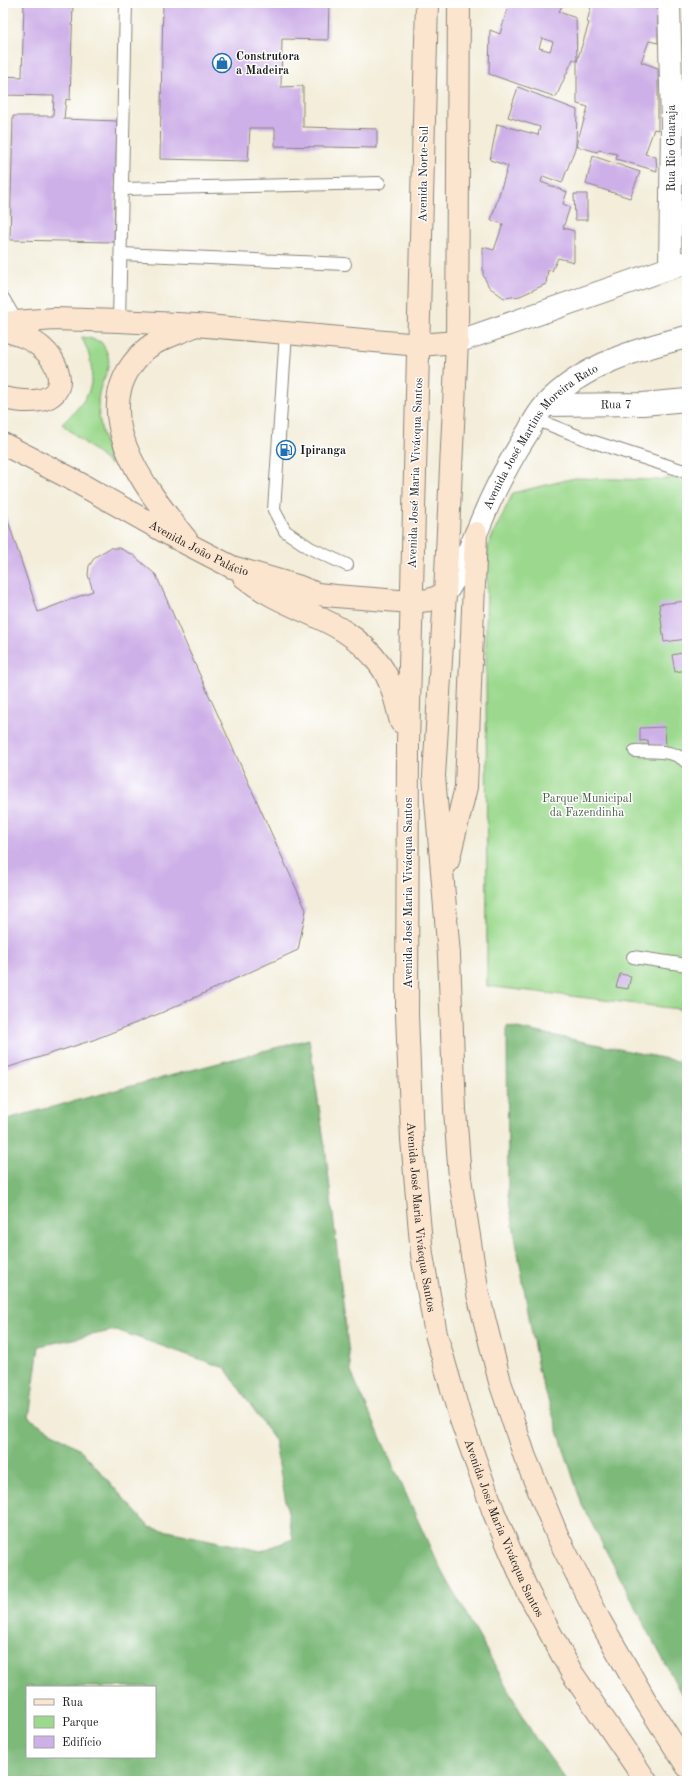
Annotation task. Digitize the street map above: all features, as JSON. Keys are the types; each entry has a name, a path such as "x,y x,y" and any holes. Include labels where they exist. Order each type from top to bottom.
{"main road":[{"name":"Avenida Norte-Sul","path":"419,345 427,3"},
{"path":"459,3 457,342 445,594 434,776 444,878 449,955 460,1178 478,1294 500,1382 525,1457 558,1537 604,1628 645,1700 687,1766"},
{"path":"8,325 54,319 119,321 196,325 419,345 457,342"},
{"path":"3,398 24,401 50,397 55,392 59,379 57,367 51,357 42,348 8,325"},
{"path":"193,547 162,508 134,466 119,428 117,413 119,397 124,381 134,364 146,350 162,340 196,325"},
{"name":"Avenida José Maria Vivácqua Santos","path":"419,345 408,744 407,1015 412,1139 422,1255 436,1334 460,1417 494,1513 528,1592 572,1673 646,1781"},
{"name":"Avenida João Palácio","path":"3,444 68,477 193,547 232,567 297,586 317,594 411,602"},
{"path":"444,878 466,787 476,533"},
{"path":"232,567 262,591 294,607 333,623 366,648 381,666 388,681 408,744"},
{"path":"411,602 429,600 445,594"}],"street":[{"name":"Rua Rio Guaraja","path":"669,3 679,128 679,265"},
{"path":"457,342 679,265"},
{"name":"Avenida José Martins Moreira Rato","path":"445,594 464,561 508,464 540,412 560,391 583,374 627,354 687,337"},
{"name":"Rua 7","path":"540,412 687,400"}],"lane":[{"path":"119,321 126,3"},
{"path":"122,189 379,183"},
{"path":"121,254 345,264"},
{"path":"3,298 8,325"},
{"path":"286,333 274,510 285,531 310,548 346,565"},
{"path":"540,412 588,440 687,472"},
{"path":"635,751 672,753 680,756 687,763"},
{"path":"633,957 687,965"}],"green space":[{"path":"81,337 101,342 109,359 107,372 99,394 98,411 111,465 62,424 82,403 90,388 92,373 90,358"},
{"name":"Parque Municipal da Fazendinha","path":"687,477 687,1010 487,986 486,624 488,545 513,493 575,478 655,480"},
{"path":"507,1026 687,1063 687,1705 582,1505 538,1369 508,1195"},
{"path":"309,1039 326,1154 351,1372 434,1556 534,1736 567,1781 3,1781 3,1120","holes":["116,1330 225,1368 274,1439 293,1539 261,1551 149,1527 81,1450 29,1418 39,1346"]}],"building":[{"path":"24,3 73,3 70,100 66,99 64,119 117,121 114,242 10,240 13,116 53,116 54,96 3,95 4,76 22,77"},
{"name":"Construtora a Madeira","path":"163,3 329,3 328,40 282,39 281,87 303,86 303,127 377,129 377,148 275,146 275,128 250,128 248,161 160,159"},
{"path":"509,3 531,3 539,6 540,3 563,3 559,12 576,18 577,61 573,59 556,97 489,74 490,30 500,34","holes":["542,38 553,42 550,51 539,48"]},
{"path":"592,3 658,3 658,43 649,41 641,62 658,68 658,130 654,129 645,154 656,157 657,171 616,159 617,154 599,150 597,152 576,146 588,107 577,104 577,61 589,23 587,22"},
{"path":"518,87 577,110 576,146 562,183 543,176 541,182 567,192 563,204 570,207 563,228 574,231 574,262 558,258 552,271 548,270 546,284 520,296 504,298 489,287 483,275 483,247 494,250 503,224 491,220 508,166 490,160 497,124 538,135 540,127 508,117"},
{"path":"593,156 640,172 630,198 586,184"},
{"path":"574,194 587,194 587,220 575,220"},
{"path":"3,506 38,612 93,591 88,575 89,566 95,557 110,548 119,548 133,555 156,575 306,910 298,950 161,1013 93,1040 3,1069"},
{"path":"687,601 687,639 664,642 659,604"},
{"path":"687,652 687,670 675,672 672,655"},
{"path":"665,727 666,748 649,749 648,740 640,741 640,728"},
{"path":"620,974 631,976 628,989 616,987"}],"place":[{"name":"Construtora a Madeira","path":"222,63"},
{"name":"Ipiranga","path":"286,450"}]}
